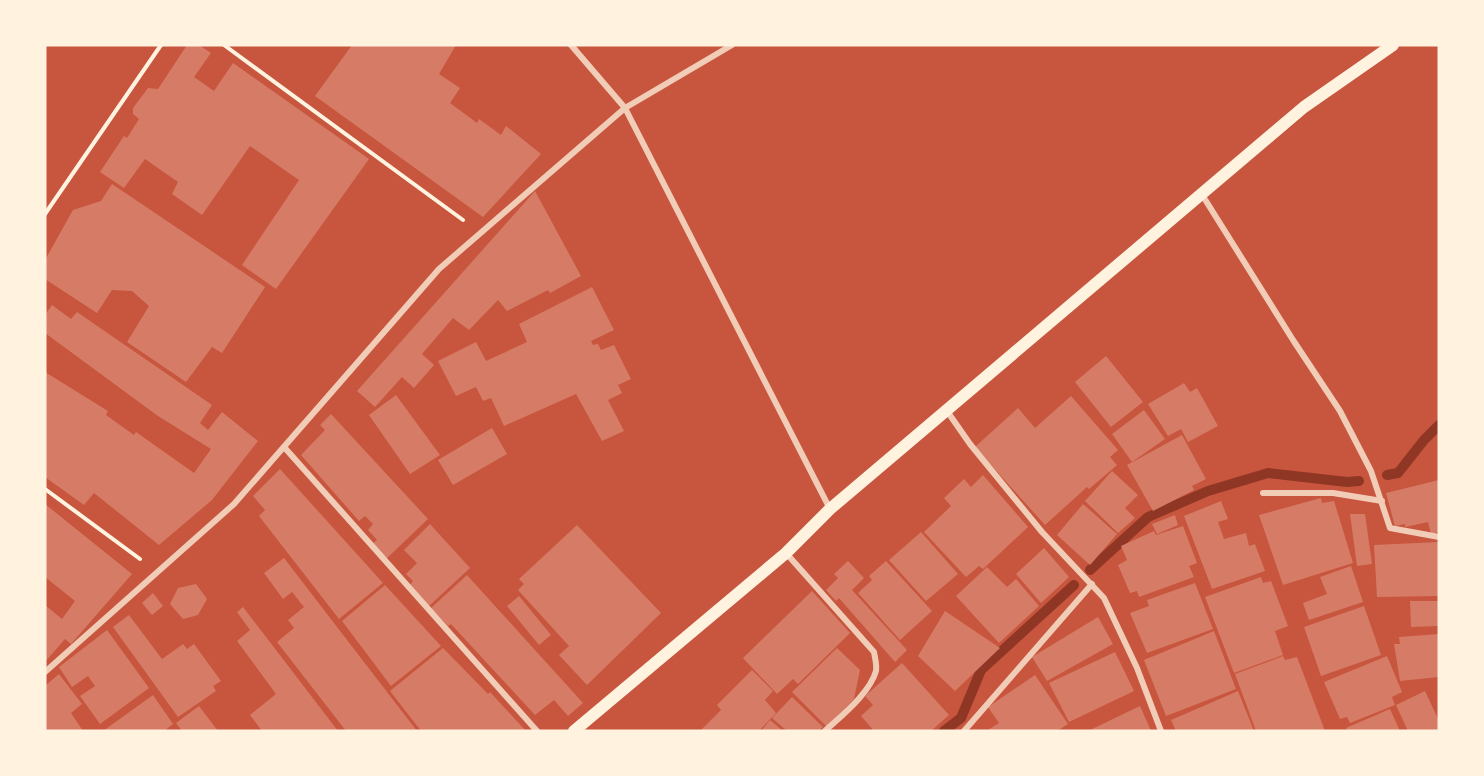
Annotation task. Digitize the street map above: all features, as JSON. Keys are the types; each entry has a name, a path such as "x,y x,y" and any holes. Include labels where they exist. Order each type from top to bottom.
{"main road":[{"path":"574,731 786,553 830,509 1201,193 1305,107 1393,45"}],"street":[{"path":"571,45 625,108 830,509"},
{"path":"45,672 234,504 439,269 625,108 732,45"},
{"path":"1201,193 1340,411 1371,471 1390,528 1439,537"},
{"path":"947,411 970,444 1042,532 1104,598 1137,668 1161,731"},
{"path":"284,447 537,731"},
{"path":"1263,493 1333,493 1382,501"},
{"path":"786,553 874,652 876,660 876,669 871,681 854,703 825,731"},
{"path":"964,731 1092,584"}],"path":[{"path":"45,214 160,45"},
{"path":"224,45 481,233"},
{"path":"45,489 158,573"}],"building":[{"path":"187,45 199,45 211,53 194,77 214,91 233,63 369,159 276,289 242,265 299,180 250,146 202,215 172,194 178,182 145,159 124,188 100,172 124,136 127,138 139,119 133,114 133,108 148,88 158,89"},
{"path":"352,45 456,45 439,74 460,88 450,103 477,123 479,119 501,135 506,126 541,154 483,217 315,96"},
{"path":"112,184 265,287 222,353 212,347 186,382 127,342 149,306 132,291 112,290 97,313 45,279 45,260 73,210 101,201"},
{"path":"535,191 581,276 550,293 548,290 507,311 498,300 469,330 453,318 422,354 434,365 414,388 402,377 375,407 357,391"},
{"path":"592,287 614,330 591,341 593,345 598,344 601,350 614,345 631,379 618,385 622,393 608,400 624,431 602,441 576,394 504,426 491,398 483,401 476,387 456,396 438,361 476,342 486,361 527,342 519,324"},
{"path":"52,305 71,319 77,312 212,405 200,423 208,430 222,412 258,441 212,500 159,545 94,493 84,505 45,477 45,372 108,411 106,415 134,435 136,432 194,473 211,449 158,416 45,333 45,315"},
{"path":"1106,356 1143,402 1111,427 1075,382"},
{"path":"1184,383 1190,392 1197,388 1218,426 1188,442 1181,429 1168,436 1148,404"},
{"path":"396,395 440,455 410,474 369,415"},
{"path":"1071,396 1118,450 1110,457 1117,465 1089,489 1087,487 1045,525 975,447 1018,408 1035,428"},
{"path":"1144,410 1165,439 1132,462 1112,434"},
{"path":"331,414 428,519 386,559 372,544 377,540 368,530 373,524 365,516 359,521 301,455 325,430 320,425"},
{"path":"492,428 507,454 453,485 438,460"},
{"path":"1182,435 1206,479 1192,486 1194,490 1153,511 1127,465"},
{"path":"280,469 383,583 339,619 259,516 265,510 253,496"},
{"path":"1112,471 1138,495 1125,508 1135,518 1118,533 1085,501"},
{"path":"983,475 1028,527 983,569 979,566 966,577 924,532 951,506 944,498 964,479 971,487"},
{"path":"1439,480 1439,532 1431,534 1428,522 1405,527 1405,524 1395,526 1386,493"},
{"path":"1321,498 1322,503 1334,501 1353,563 1283,585 1259,515"},
{"path":"1221,501 1228,519 1218,522 1224,539 1246,533 1249,546 1255,544 1265,571 1212,589 1184,516"},
{"path":"45,504 132,574 71,644 65,639 45,662 45,605 62,619 75,601 45,577"},
{"path":"1083,504 1117,534 1090,565 1057,535"},
{"path":"1350,514 1365,514 1372,564 1357,566"},
{"path":"1175,515 1178,525 1157,534 1152,524"},
{"path":"430,524 470,568 429,606 410,585 413,581 406,574 417,563 404,550"},
{"path":"577,525 661,613 587,685 559,655 569,646 518,590 524,584 519,579"},
{"path":"1183,526 1197,563 1189,566 1194,577 1139,597 1137,591 1130,593 1118,565 1127,560 1121,546 1154,531 1156,535"},
{"path":"921,532 958,574 926,601 889,560"},
{"path":"1439,542 1439,596 1377,597 1374,545"},
{"path":"1044,548 1069,577 1041,603 1016,574"},
{"path":"284,558 417,731 346,731 277,642 294,628 288,620 304,607 292,592 283,599 264,573"},
{"path":"848,561 864,578 852,590 907,650 895,662 839,598 836,601 826,590 838,578 834,574"},
{"path":"886,561 932,611 900,640 858,593 872,580 869,576"},
{"path":"1351,566 1363,602 1309,620 1303,603 1327,594 1320,577"},
{"path":"987,567 1007,587 1016,579 1039,606 999,643 956,596"},
{"path":"467,575 583,703 568,716 554,700 535,715 451,624 448,626 431,608"},
{"path":"1261,577 1263,583 1271,581 1288,626 1275,631 1283,655 1234,673 1205,597"},
{"path":"1195,583 1213,629 1147,653 1130,613 1149,606 1147,600"},
{"path":"196,584 207,599 198,615 183,619 170,604 178,588"},
{"path":"385,585 441,646 391,686 342,621"},
{"path":"812,591 850,633 798,684 793,679 777,694 743,658"},
{"path":"153,593 163,606 152,615 142,603"},
{"path":"519,596 551,635 539,645 507,606"},
{"path":"1410,601 1439,601 1439,626 1411,627"},
{"path":"1364,606 1381,655 1321,676 1304,627"},
{"path":"243,607 338,731 262,731 250,715 276,694 237,641 250,630 237,612"},
{"path":"945,611 1000,648 955,691 918,656"},
{"path":"129,615 162,659 183,644 187,649 194,644 221,681 213,686 216,691 178,717 113,627"},
{"path":"1098,617 1113,644 1047,681 1032,657"},
{"path":"107,630 149,688 100,724 80,696 95,686 88,676 72,687 59,667"},
{"path":"1214,631 1236,689 1166,716 1144,660"},
{"path":"1439,634 1439,677 1400,681 1394,644 1400,644 1399,637"},
{"path":"443,648 488,694 490,692 526,731 421,731 390,691"},
{"path":"837,648 860,670 854,699 827,727 792,692"},
{"path":"1115,652 1134,691 1069,722 1049,683"},
{"path":"1283,656 1285,660 1297,657 1325,731 1256,731 1235,674"},
{"path":"1387,656 1402,692 1392,697 1395,705 1350,723 1347,717 1340,719 1324,682"},
{"path":"902,663 949,715 931,731 874,731 861,716 873,705 865,696"},
{"path":"752,670 773,691 765,700 776,713 759,731 700,731 721,710 717,705"},
{"path":"59,674 82,704 71,713 83,731 45,731 45,686"},
{"path":"1035,675 1068,724 1057,731 986,731 999,723 988,707"},
{"path":"1238,691 1254,731 1176,731 1171,720"},
{"path":"1425,691 1439,721 1439,731 1408,731 1396,705"},
{"path":"153,695 173,724 164,731 103,731"},
{"path":"792,697 823,727 819,731 787,731 772,718"},
{"path":"199,706 218,731 182,731 176,723"},
{"path":"1140,706 1151,731 1088,731"},
{"path":"1390,709 1400,731 1347,731 1346,728"},
{"path":"770,720 783,731 761,731"}],"waterway":[{"path":"1387,475 1398,473 1439,425"},
{"path":"1090,570 1148,517 1208,491 1268,473 1347,482 1359,481"},
{"path":"944,731 961,718 981,670 1074,585"}]}
